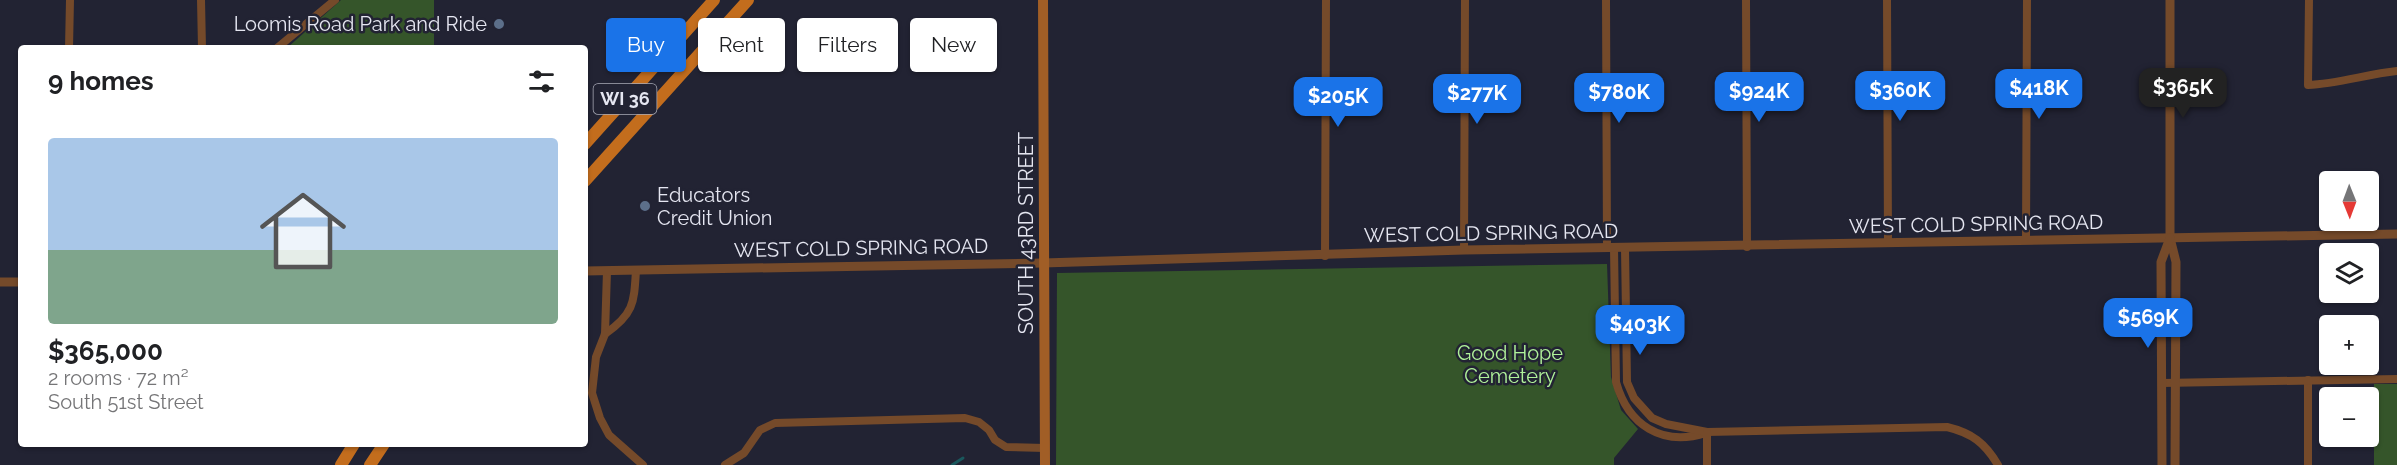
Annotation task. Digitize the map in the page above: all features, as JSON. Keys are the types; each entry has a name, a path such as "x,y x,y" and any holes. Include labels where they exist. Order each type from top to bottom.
{"main road":[{"name":"WI 36","path":"588,141 714,0"},
{"name":"WI 36","path":"732,18 748,0"},
{"name":"SOUTH 43RD STREET","path":"1043,0 1046,465"},
{"name":"WI 36","path":"588,178 698,55"},
{"path":"341,465 352,447"},
{"path":"370,465 382,447"}],"street":[{"path":"69,45 70,0"},
{"path":"201,0 202,45"},
{"path":"281,45 335,0"},
{"path":"1325,256 1326,0"},
{"path":"1464,250 1465,0"},
{"path":"1606,0 1616,382 1627,410 1647,428 1662,435 1690,438 1707,432"},
{"path":"1746,0 1747,247"},
{"path":"1887,0 1888,243"},
{"path":"2026,240 2027,0"},
{"path":"2170,0 2170,238 2176,262 2175,465"},
{"path":"2309,0 2308,85 2397,71"},
{"name":"WEST COLD SPRING ROAD","path":"588,271 1043,263 1464,250 1747,247 2397,234"},
{"path":"2162,465 2161,262 2170,238"},
{"path":"1625,248 1628,382 1634,399 1652,418 1665,424 1707,432 1947,427 1974,436 1989,450 1998,465"},
{"path":"605,334 622,321 630,311 634,301 636,270"},
{"path":"607,271 605,334 596,357 592,393 600,418 609,435 643,465"},
{"path":"0,282 18,282"},
{"path":"2162,383 2397,379"},
{"path":"2308,380 2308,465"},
{"path":"1616,382 1628,382"},
{"path":"725,465 744,453 760,430 775,423 965,418 979,422 989,430 995,440 1006,447 1046,448"},
{"path":"1707,432 1707,465"}],"green space":[{"path":"341,0 434,0 434,45 290,45"},
{"name":"Good Hope Cemetery","path":"1607,264 1611,377 1621,410 1638,429 1614,458 1614,465 1056,465 1057,273"},
{"path":"2374,384 2397,384 2397,465 2374,465 2374,447 2379,447 2379,387 2374,387"}],"waterway":[{"path":"952,465 963,458"}],"place":[{"name":"Loomis Road Park and Ride","path":"499,24"},
{"name":"Educators Credit Union","path":"645,206"}]}
